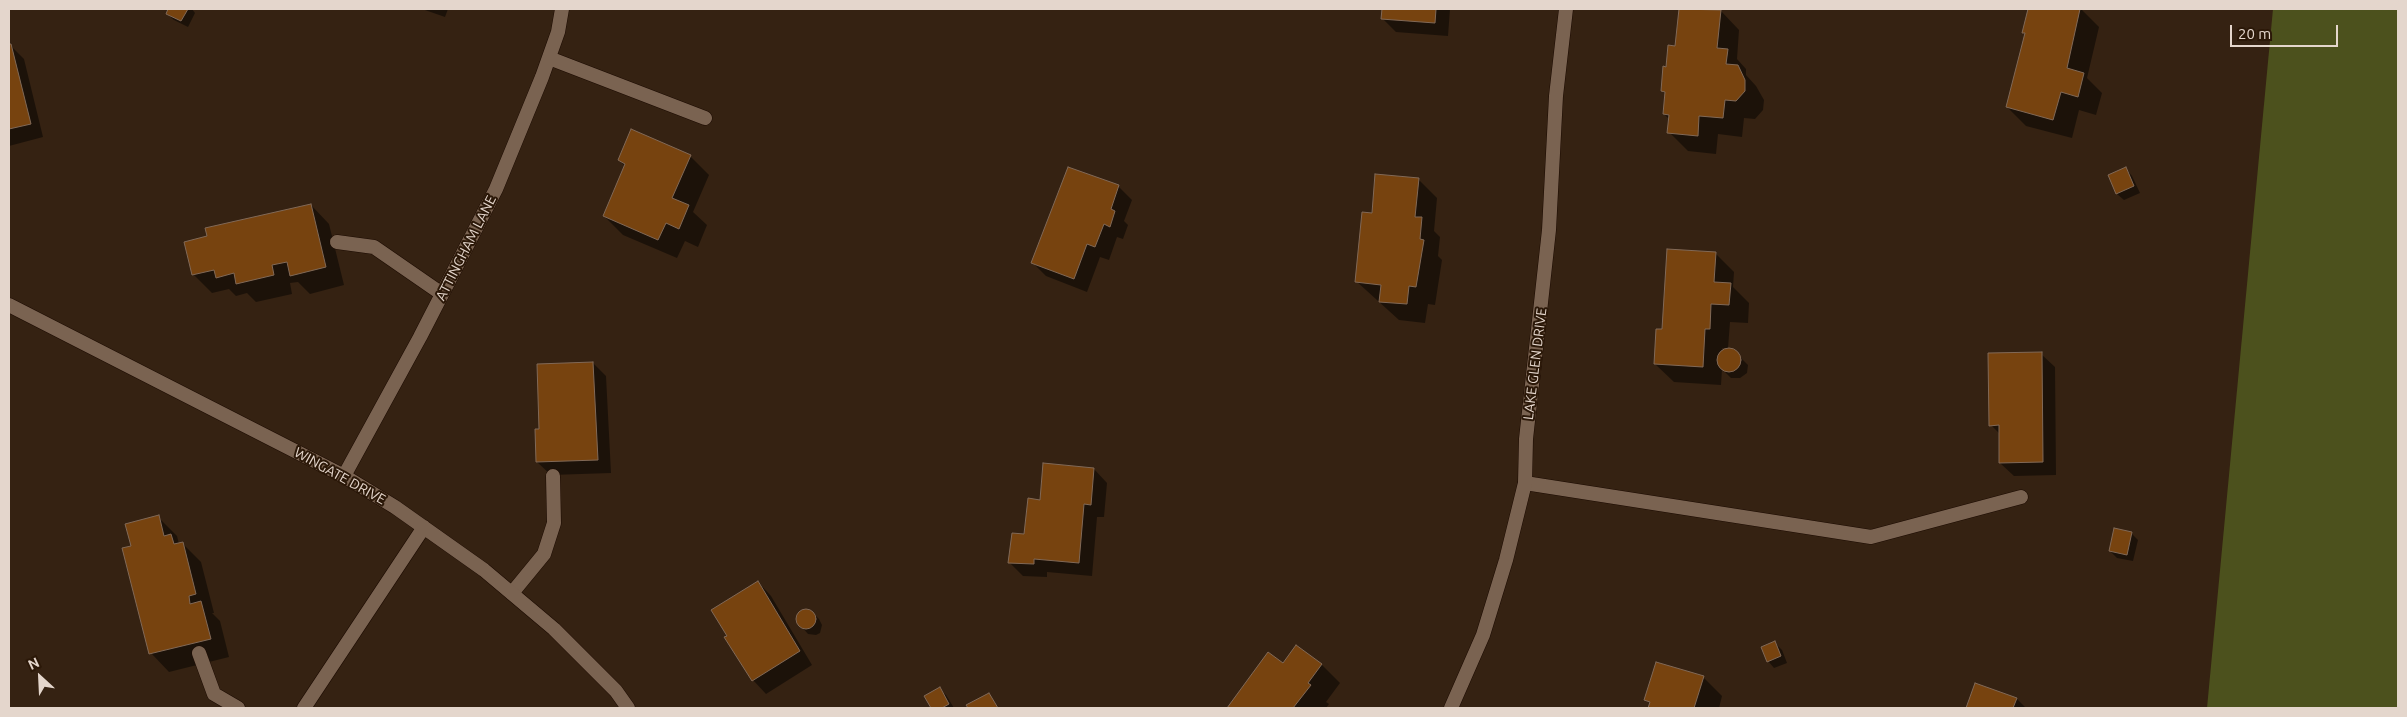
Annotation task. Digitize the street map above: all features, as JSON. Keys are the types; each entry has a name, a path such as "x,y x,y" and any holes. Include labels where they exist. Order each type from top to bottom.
{"street":[{"name":"ATTINGHAM LANE","path":"344,476 496,189 549,58 558,32 562,9"},
{"name":"LAKE GLEN DRIVE","path":"1451,708 1483,635 1506,560 1525,483 1526,439 1549,230 1556,96 1566,9"},
{"path":"549,58 705,118"},
{"path":"337,242 374,247 442,294"},
{"name":"WINGATE DRIVE","path":"9,305 344,476 424,527 484,570 554,629 616,691 628,708"},
{"path":"512,593 544,554 554,524 553,476"},
{"path":"1525,483 1871,537 2021,497"},
{"path":"304,708 424,527"},
{"path":"199,653 214,694 238,708"}],"green space":[{"path":"2273,9 2398,9 2398,708 2207,708"}],"building":[{"path":"168,9 188,9 181,21 166,14"},
{"path":"1382,9 1436,9 1435,23 1381,19"},
{"path":"1679,9 1721,10 1717,48 1728,49 1726,64 1738,65 1745,80 1745,91 1736,101 1725,100 1723,118 1699,116 1698,136 1667,133 1669,115 1663,114 1665,92 1661,91 1663,66 1666,67 1668,45 1675,46"},
{"path":"2028,9 2080,9 2067,68 2084,73 2078,97 2061,92 2053,120 2006,107 2025,33 2022,33"},
{"path":"9,44 11,44 31,124 9,129"},
{"path":"631,129 691,155 672,198 689,205 679,229 666,223 658,240 603,216 625,164 618,160"},
{"path":"1068,167 1119,185 1111,209 1115,211 1110,227 1104,224 1095,247 1087,244 1074,279 1031,263"},
{"path":"2126,167 2134,186 2116,194 2108,175"},
{"path":"1375,174 1419,178 1415,217 1422,217 1420,239 1424,240 1416,287 1409,286 1407,304 1379,302 1381,285 1355,282 1362,212 1372,213"},
{"path":"311,204 326,267 290,276 287,262 272,265 274,275 236,284 234,273 216,278 214,270 192,275 184,242 207,236 205,228"},
{"path":"1667,249 1716,252 1714,282 1731,283 1729,305 1711,304 1710,329 1705,329 1703,367 1654,364 1656,329 1662,329"},
{"path":"1729,348 1734,349 1740,355 1740,365 1734,371 1729,372 1724,371 1718,365 1717,360 1718,355 1724,349"},
{"path":"2042,352 2043,462 1999,463 1999,425 1989,426 1988,353"},
{"path":"593,362 598,460 536,462 535,429 539,429 537,364"},
{"path":"1043,463 1094,468 1091,505 1084,504 1079,563 1034,559 1034,564 1008,563 1012,533 1024,534 1028,498 1040,500"},
{"path":"159,515 164,536 171,534 174,544 183,542 196,594 189,596 190,604 201,601 211,639 149,654 122,548 131,546 125,524"},
{"path":"2114,528 2132,532 2127,555 2109,551"},
{"path":"758,581 800,651 752,681 724,637 727,636 711,610"},
{"path":"806,609 813,612 816,619 813,626 806,629 799,626 796,619 799,612"},
{"path":"1775,641 1781,656 1767,662 1761,647"},
{"path":"1296,645 1322,664 1308,683 1311,685 1293,708 1227,708 1268,652 1283,663"},
{"path":"1656,662 1704,676 1694,708 1648,708 1650,702 1644,700"},
{"path":"1975,683 2017,698 2013,708 1966,708"},
{"path":"940,687 949,704 942,708 931,708 924,696"},
{"path":"989,693 998,708 968,708 966,705"}]}
